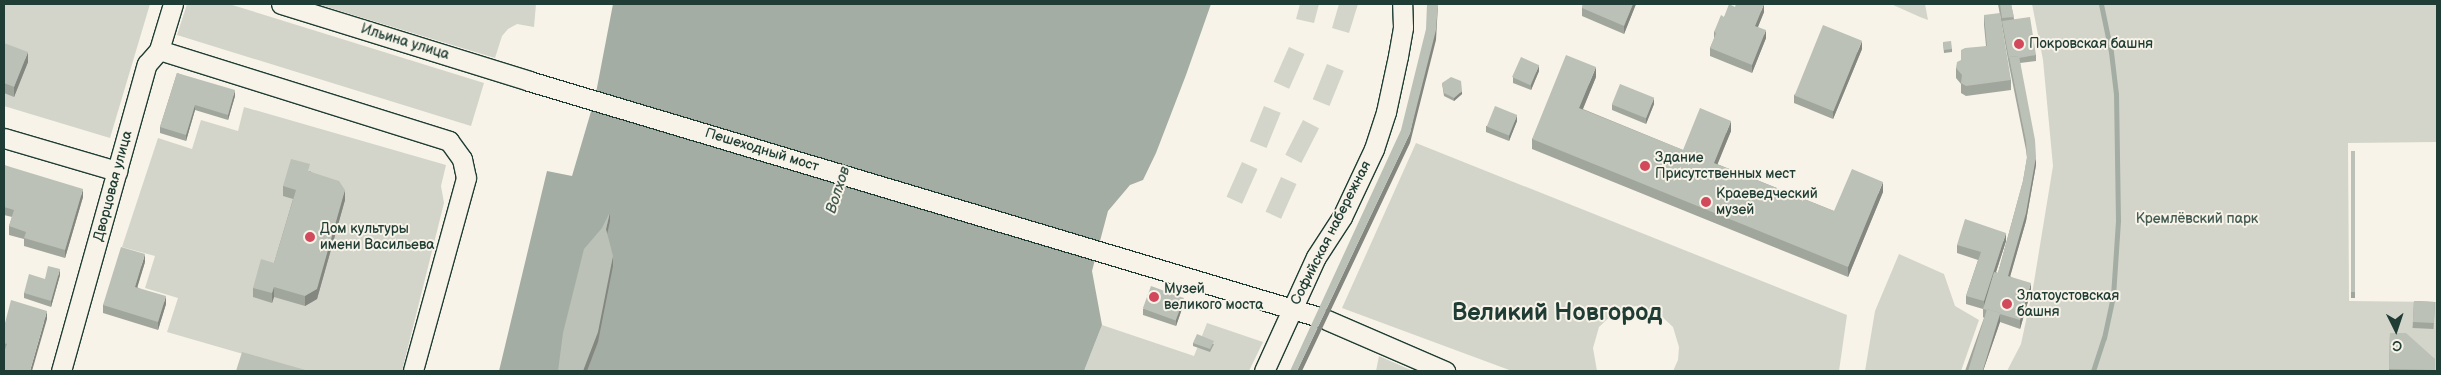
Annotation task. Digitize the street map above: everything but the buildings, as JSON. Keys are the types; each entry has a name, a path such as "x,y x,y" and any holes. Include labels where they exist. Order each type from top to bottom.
{"street":[{"name":"Дворцовая улица","path":"61,371 147,64 159,50 173,4"},
{"name":"Ильина улица","path":"281,4 529,80"},
{"name":"Софийская набережная","path":"1264,371 1316,257 1355,192 1374,148 1386,112 1398,56 1402,27 1402,4"},
{"path":"159,50 449,141 462,158 466,178 413,371"},
{"name":"Пешеходный мост","path":"529,80 1292,308 1323,319 1445,371"},
{"path":"4,138 117,172"}],"green space":[{"path":"4,4 150,4 110,138 4,106"},
{"path":"187,4 229,4 484,83 471,126 177,35"},
{"path":"317,4 536,4 534,27 517,24 508,29 502,36 495,58"},
{"path":"1300,4 1319,4 1314,23 1296,19"},
{"path":"1339,4 1358,4 1349,33 1332,28"},
{"path":"1891,4 1925,4 1928,20 1920,17"},
{"name":"Кремлёвский парк","path":"2032,4 2437,4 2437,142 2348,143 2349,301 2437,302 2437,371 2007,371 2021,344 2033,288 2053,166 2043,60"},
{"path":"1289,47 1305,54 1289,89 1274,82"},
{"path":"1327,64 1344,71 1329,106 1313,99"},
{"path":"1264,106 1281,113 1266,148 1250,141"},
{"path":"244,107 446,165 441,186 444,203 402,371 302,371 167,332 178,298 145,288 155,256 122,247 158,138 192,149 201,120 238,131"},
{"path":"1303,120 1319,128 1301,163 1285,155"},
{"path":"1416,143 1847,315 1839,371 1673,371 1678,360 1679,347 1673,327 1657,312 1636,306 1615,312 1599,327 1593,348 1597,371 1512,371 1342,308"},
{"path":"1242,162 1258,169 1242,204 1227,197"},
{"path":"1281,177 1297,184 1281,219 1266,212"},
{"path":"1899,254 1944,274 1955,306 1979,320 1961,371 1865,371 1875,311"},
{"path":"1207,323 1263,342 1249,371 1084,371 1102,325 1194,356"},
{"path":"1379,356 1413,371 1376,371"}],"water":[{"name":"Волхов","path":"613,4 1211,4 1156,153 1143,180 1130,185 1108,211 1092,271 1102,325 1084,371 499,371 547,171 572,176 595,98"}],"waterway":[{"path":"2093,371 2104,338 2113,296 2118,220 2116,94 2111,52 2101,4"}],"place":[{"name":"Покровская башня","path":"2019,44"},
{"name":"Здание Присутственных мест","path":"1645,166"},
{"name":"Краеведческий музей","path":"1706,202"},
{"name":"Дом культуры имени Васильева","path":"310,237"},
{"name":"Музей великого моста","path":"1154,297"},
{"name":"Златоустовская башня","path":"2007,304"}],"district":[{"name":"Великий Новгород","path":"1557,313"}]}
